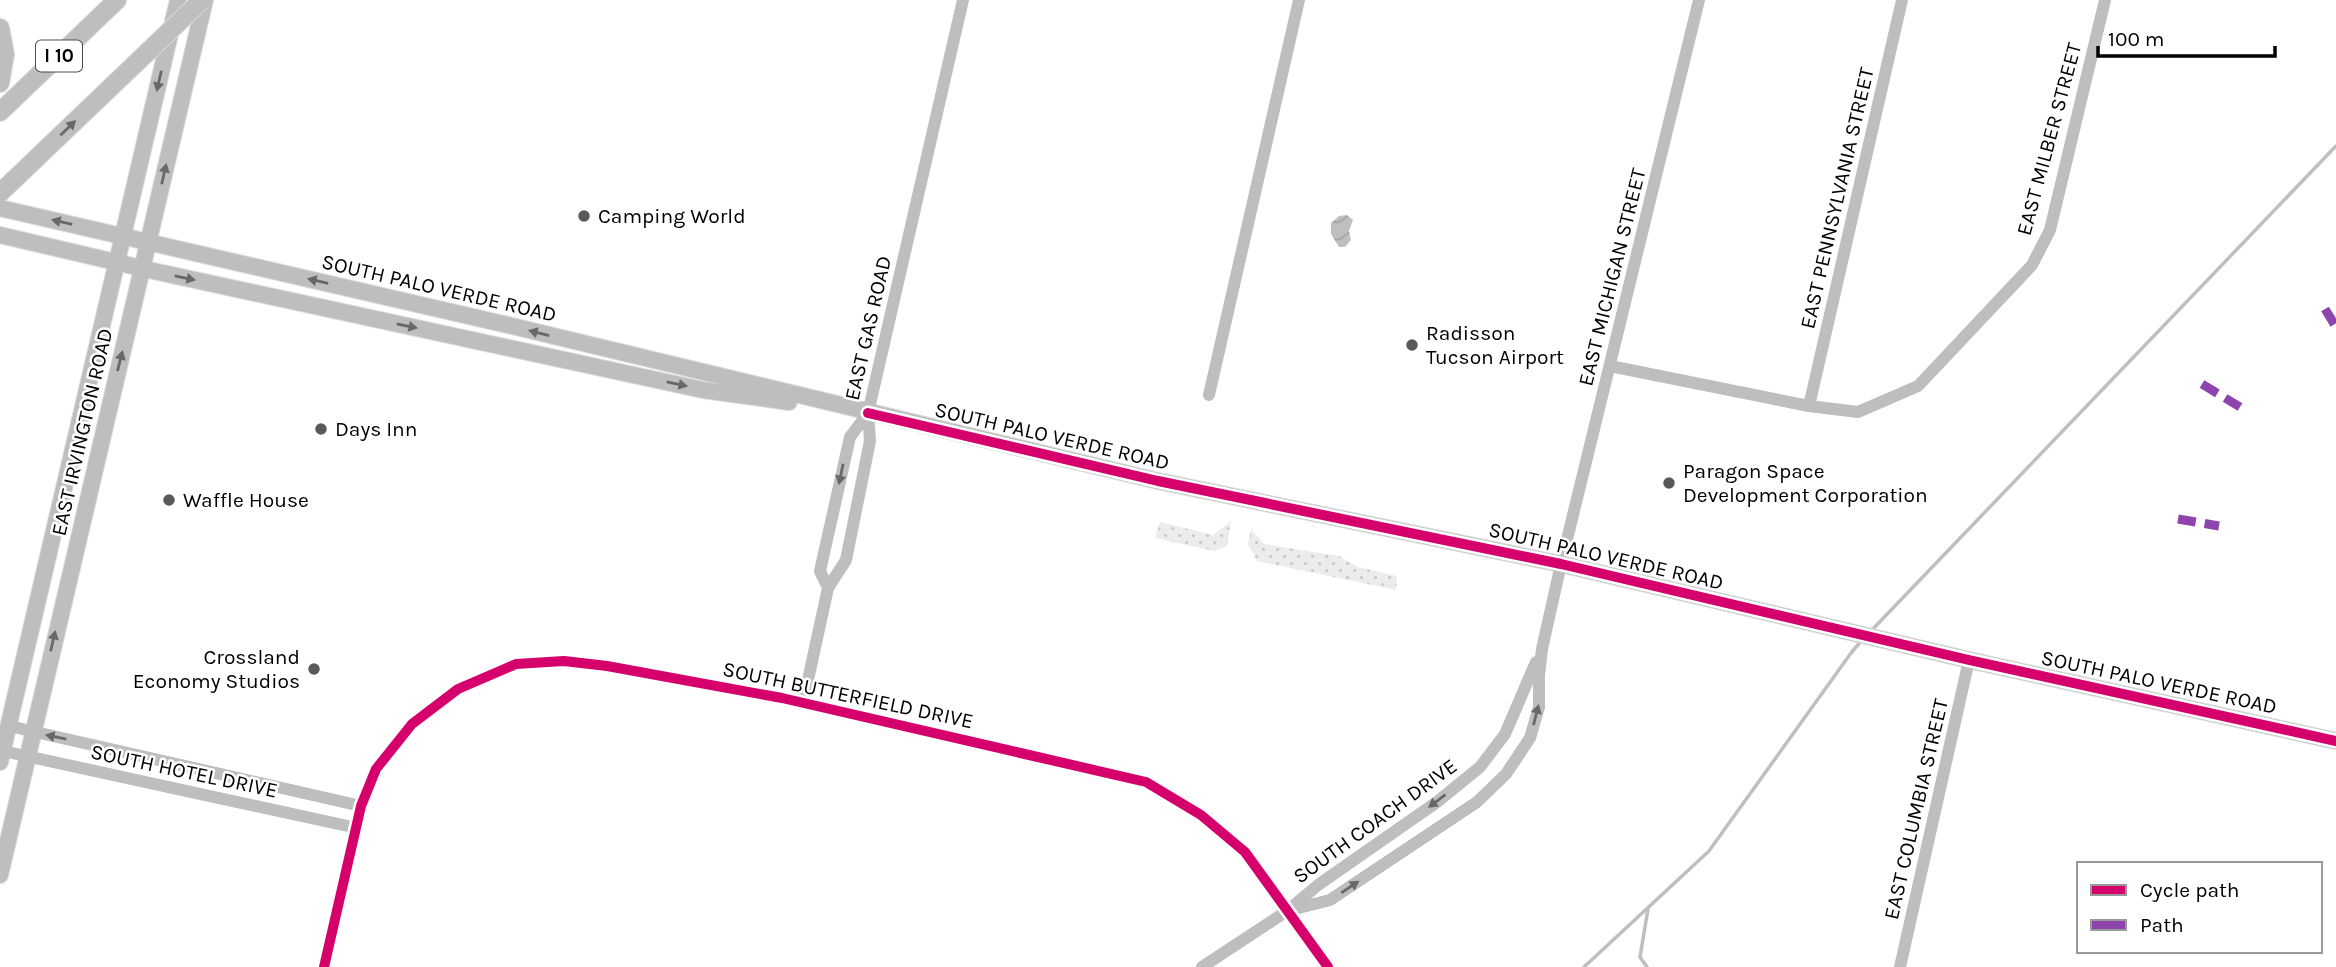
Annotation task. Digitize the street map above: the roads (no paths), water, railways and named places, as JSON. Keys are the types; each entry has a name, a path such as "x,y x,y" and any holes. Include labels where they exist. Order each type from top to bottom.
{"highway":[{"name":"I 10","path":"0,112 117,0"},
{"name":"I 10","path":"0,193 204,0"},
{"path":"0,28 5,54 0,83"}],"main road":[{"name":"EAST IRVINGTON ROAD","path":"1,756 178,0"},
{"name":"EAST IRVINGTON ROAD","path":"0,875 204,0"},
{"name":"SOUTH PALO VERDE ROAD","path":"0,208 1158,481 1561,564 1969,660 2336,741"},
{"name":"SOUTH PALO VERDE ROAD","path":"0,235 703,390 867,413"},
{"path":"522,351 564,350 630,364 645,359"}],"street":[{"name":"EAST GAS ROAD","path":"803,702 828,588 846,561 870,441 867,413 963,0"},
{"path":"1209,395 1298,0"},
{"name":"EAST MICHIGAN STREET","path":"1561,564 1699,0"},
{"name":"EAST PENNSYLVANIA STREET","path":"1810,406 1902,0"},
{"name":"EAST MILBER STREET","path":"1610,366 1810,406 1858,412 1917,386 2032,265 2050,230 2105,0"},
{"path":"828,588 820,571 849,437 867,413"},
{"name":"SOUTH COACH DRIVE","path":"1287,911 1330,900 1477,802 1506,774 1530,738 1539,707 1542,649 1561,564"},
{"name":"SOUTH COACH DRIVE","path":"1202,967 1287,911 1318,885 1434,804 1480,767 1505,734 1542,649"},
{"name":"EAST COLUMBIA STREET","path":"1900,967 1969,660"},
{"name":"SOUTH BUTTERFIELD DRIVE","path":"324,967 361,806 376,769 412,724 458,689 516,663 564,661 607,666 803,702 1146,782 1201,815 1245,852 1328,967"},
{"name":"SOUTH HOTEL DRIVE","path":"9,726 361,806"},
{"name":"SOUTH HOTEL DRIVE","path":"1,756 26,756 357,828"},
{"path":"1489,757 1506,774"},
{"path":"251,805 285,804 343,818 361,806"}],"water":[{"path":"1347,215 1353,220 1349,231 1351,240 1345,247 1339,247 1331,234 1331,223 1339,216"}],"waterway":[{"path":"1870,632 2336,146"},
{"path":"1584,967 1709,851 1862,640"},
{"path":"1647,967 1640,957 1648,909"}],"place":[{"name":"Camping World","path":"584,216"},
{"name":"Radisson Tucson Airport","path":"1412,345"},
{"name":"Days Inn","path":"321,429"},
{"name":"Paragon Space Development Corporation","path":"1669,483"},
{"name":"Waffle House","path":"169,500"},
{"name":"Crossland Economy Studios","path":"314,669"}]}
